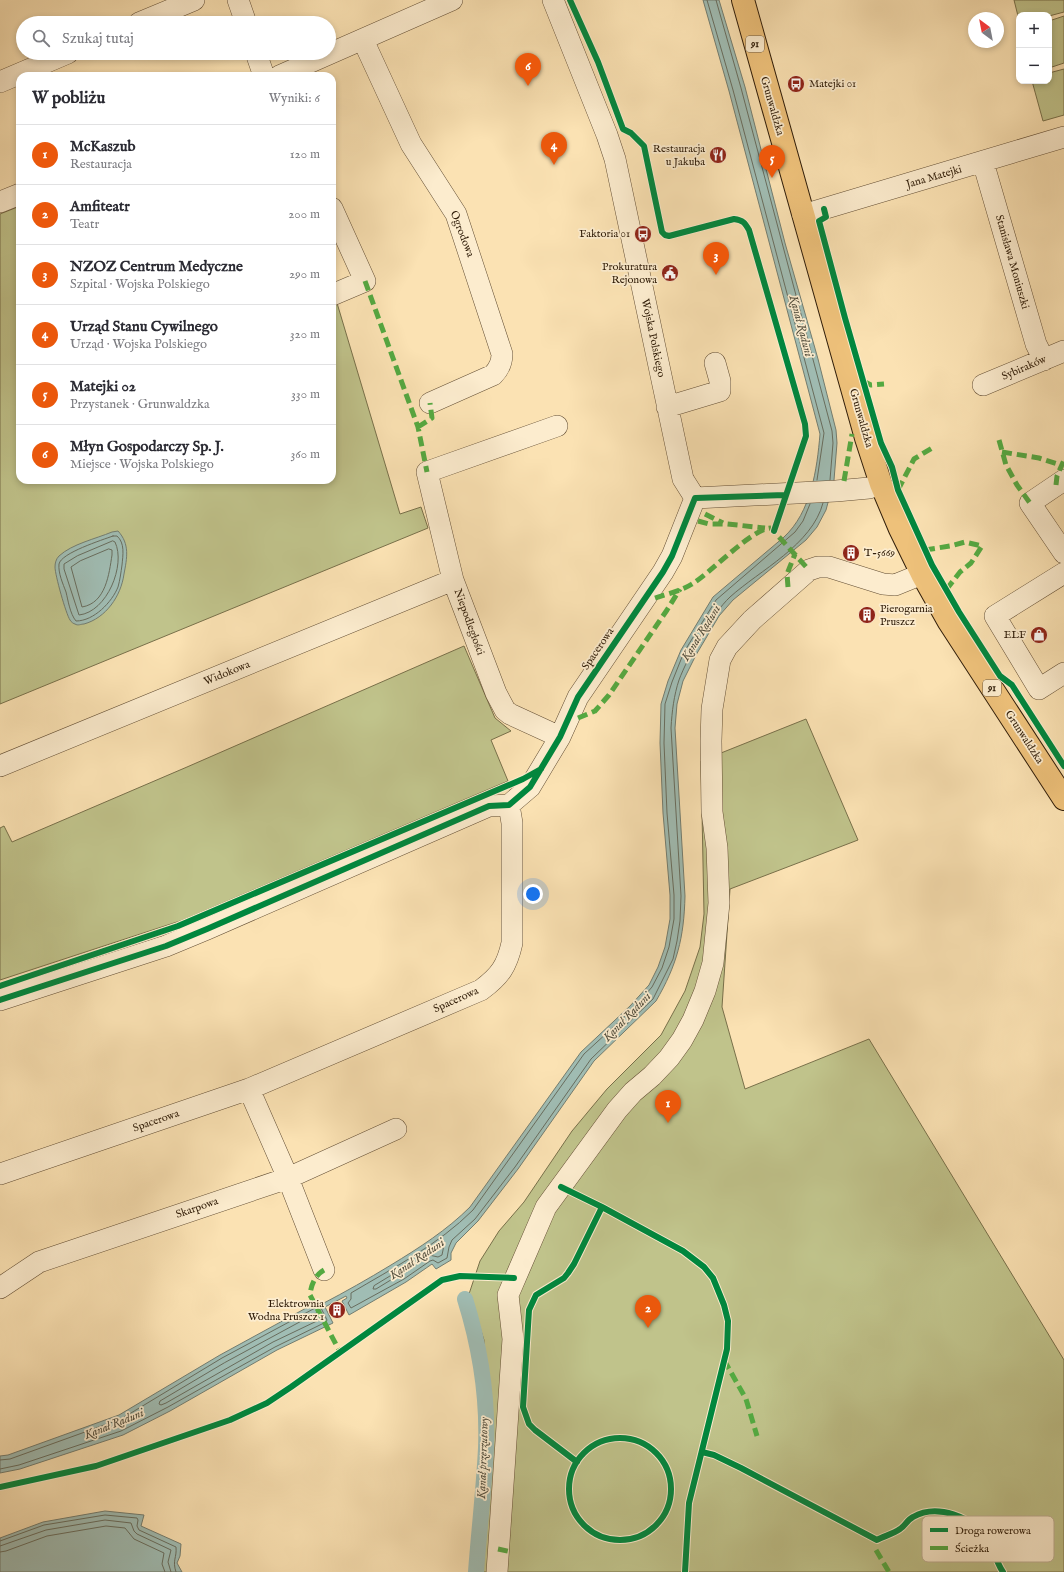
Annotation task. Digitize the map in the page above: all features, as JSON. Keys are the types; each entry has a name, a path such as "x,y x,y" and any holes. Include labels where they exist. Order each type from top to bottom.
{"main road":[{"name":"Grunwaldzka","path":"743,0 866,438 881,484 900,529 922,574 949,622 1064,800"}],"street":[{"path":"156,16 194,0"},
{"path":"238,0 244,16"},
{"path":"336,51 452,0"},
{"name":"Wojska Polskiego","path":"553,0 607,135 615,159 683,479 695,498"},
{"name":"Ogrodowa","path":"363,40 411,144 456,214 502,354 501,363 493,375 430,403"},
{"path":"23,72 52,60"},
{"path":"258,60 263,72"},
{"path":"287,72 316,60"},
{"path":"0,82 16,75"},
{"name":"Jana Matejki","path":"803,215 1064,137"},
{"name":"Stanisława Moniuszki","path":"983,162 1036,344 1044,360"},
{"path":"0,202 16,196"},
{"path":"336,217 365,281 336,293"},
{"name":"Sybiraków","path":"983,385 1064,351"},
{"path":"667,406 720,391 720,381 715,363"},
{"name":"Niepodległości","path":"557,426 427,472 453,580 496,693 505,710 526,722 560,737"},
{"path":"1064,480 1030,503 1064,553"},
{"path":"695,498 803,494 869,488 881,484"},
{"name":"Spacerowa","path":"0,1174 249,1089 481,990 492,982 502,971 509,958 512,943 512,823 509,805 530,787 560,737 578,697 602,659 663,572 672,556 695,498"},
{"path":"497,1572 513,1338 508,1295 546,1207 617,1110 633,1092 652,1076 669,1058 682,1040 693,1020 705,991 713,963 717,926 719,881 712,812 711,741 712,709 720,660 727,647 752,620 809,570 818,567 829,567 883,584 896,585 922,574"},
{"path":"1064,573 995,616 1039,689 1064,673"},
{"name":"Widokowa","path":"0,766 453,580"},
{"path":"0,1000 166,946 489,806 509,805"},
{"path":"249,1089 288,1178 324,1270"},
{"name":"Skarpowa","path":"0,1288 31,1266 44,1260 288,1178 396,1129"}],"green space":[{"path":"1014,0 1064,0 1064,12 1052,15 1052,12 1017,12"},
{"path":"1064,16 1064,63 1052,67 1052,48 1052,20"},
{"path":"1064,69 1064,115 1043,121 1033,84 1052,84 1052,72"},
{"path":"16,208 16,484 336,484 336,300 400,514 421,507 428,528 0,704 0,214"},
{"path":"464,646 495,718 511,731 491,740 508,781 183,920 0,980 0,828 4,826 12,842"},
{"path":"806,719 858,840 730,889 722,1007 745,1089 869,1039 1064,1360 1064,1572 479,1572 489,1447 484,1340 469,1294 480,1261 499,1231 524,1202 572,1131 607,1089 661,1035 685,991 700,947 704,914 701,761"}],"water":[{"name":"Kanał Raduni","path":"703,0 719,0 745,87 785,243 818,359 836,430 837,443 834,480 826,510 817,527 806,540 733,600 719,616 696,655 683,681 677,704 675,728 685,896 683,925 678,951 663,988 656,1001 594,1061 518,1169 478,1221 456,1243 451,1253 451,1260 436,1269 432,1264 406,1282 349,1315 342,1301 347,1298 346,1296 325,1307 333,1323 277,1350 170,1411 123,1435 20,1469 0,1473 0,1456 8,1455 119,1415 220,1355 319,1301 322,1304 356,1285 412,1252 442,1231 470,1207 581,1052 630,1006 649,985 658,967 665,947 670,919 670,895 663,813 660,743 661,704 668,681 681,650 713,597 784,537 801,515 811,490 817,462 820,434 729,91"},
{"path":"118,531 122,536 127,551 120,590 111,605 99,617 84,624 74,624 70,621 61,594 55,571 56,560 70,548"},
{"path":"105,1511 144,1515 141,1526 181,1544 180,1556 177,1563 182,1572 0,1572 0,1538 43,1522"},
{"path":"472,1555 480,1556 479,1572 471,1572"}],"waterway":[{"name":"Kanał przerzutowy","path":"465,1299 479,1354 486,1410 486,1448 476,1572"}],"marked path":[{"path":"365,281 418,427 427,472"},
{"path":"863,381 871,385 884,384"},
{"path":"418,427 432,418 430,403"},
{"path":"844,481 852,434"},
{"path":"999,440 1006,465 1017,485 1030,503"},
{"path":"898,490 914,459 932,448"},
{"path":"1002,452 1039,458 1064,466"},
{"path":"1056,485 1057,476 1064,460"},
{"path":"705,514 723,523"},
{"path":"698,521 709,524 727,524 765,528"},
{"path":"655,598 692,584 753,535 771,528"},
{"path":"779,537 809,570"},
{"path":"925,550 965,542 982,546 971,563 960,572 946,590"},
{"path":"788,587 787,574 795,554"},
{"path":"578,718 595,711 609,695 680,589"},
{"path":"324,1270 314,1281 310,1295 340,1352"},
{"path":"724,1360 746,1399 757,1436"},
{"path":"498,1549 512,1552"},
{"path":"876,1550 889,1572"}],"cycle path":[{"path":"570,0 598,62 623,129 631,133 644,146 662,232 669,236 734,219 743,222 749,230 805,424 806,436 774,531"},
{"path":"824,209 826,217 819,221 881,443 892,467 898,490 932,565 959,612 1000,676 1012,685 1064,766"},
{"path":"0,1000 166,946 489,806 509,805 530,787 560,737 578,697 663,572 672,556 695,498 785,495"},
{"path":"0,986 178,926 523,779 541,769"},
{"path":"561,1187 602,1207 683,1251 704,1267 713,1278 724,1305 728,1321 727,1349 689,1503 685,1572"},
{"path":"577,1462 529,1424 523,1407 529,1310 536,1295 564,1278 568,1273 574,1264 602,1207"},
{"path":"0,1487 96,1466 230,1420 267,1403 442,1280 460,1276 514,1278"},
{"path":"620,1438 639,1442 656,1453 667,1470 671,1489 667,1508 656,1525 639,1536 620,1540 601,1536 584,1525 573,1508 569,1489 573,1470 584,1453 601,1442 620,1438"},
{"path":"702,1452 714,1455 741,1468 877,1540 897,1531 902,1528 911,1518 922,1513 933,1511 958,1516"},
{"path":"998,1562 1003,1572"}],"place":[{"name":"Matejki 01","path":"796,84"},
{"name":"Młyn Gospodarczy Sp. J.","path":"528,86"},
{"name":"Restauracja u Jakuba","path":"718,155"},
{"name":"Urząd Stanu Cywilnego","path":"554,165"},
{"name":"Matejki 02","path":"772,178"},
{"name":"Faktoria 01","path":"643,234"},
{"name":"Prokuratura Rejonowa","path":"670,273"},
{"name":"NZOZ Centrum Medyczne","path":"716,275"},
{"name":"T-5669","path":"851,553"},
{"name":"Pierogarnia Pruszcz","path":"867,615"},
{"name":"ELF","path":"1039,635"},
{"name":"McKaszub","path":"668,1123"},
{"name":"Elektrownia Wodna Pruszcz 1","path":"337,1310"},
{"name":"Amfiteatr","path":"648,1328"}]}
